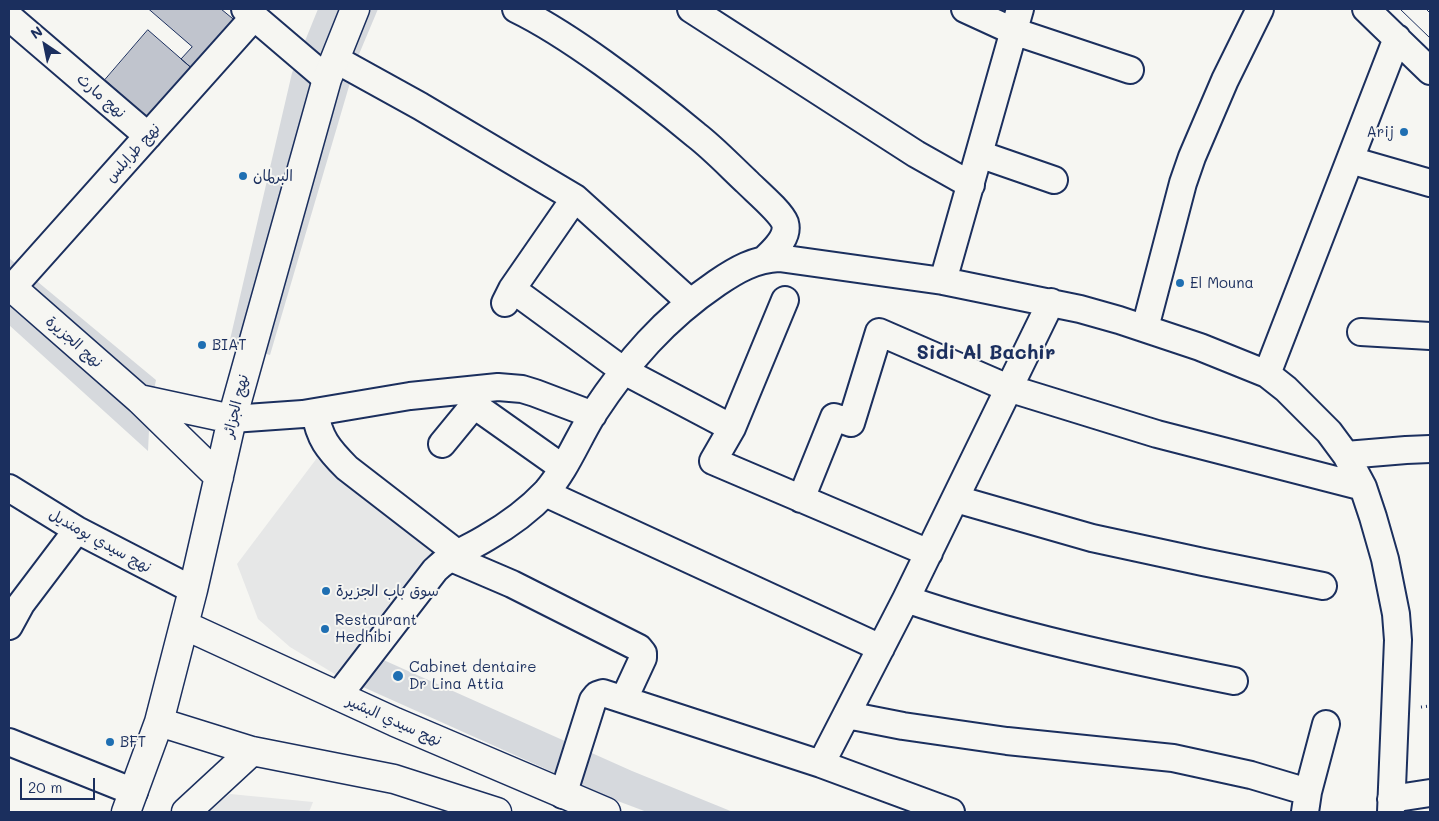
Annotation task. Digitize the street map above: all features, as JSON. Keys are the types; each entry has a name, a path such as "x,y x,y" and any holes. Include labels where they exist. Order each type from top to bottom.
{"main road":[{"name":"نهج الجزائر","path":"130,802 159,722 193,590 232,419 331,69 355,9"},
{"name":"نهج الجزيرة","path":"10,286 138,399 220,477"},
{"name":"نهج الجزيرة","path":"138,399 232,419"},
{"name":"نهج سيدي البشير","path":"184,624 395,722 606,812"},
{"path":"159,722 252,751 394,779 497,812"},
{"path":"186,812 252,751"}],"street":[{"path":"516,9 540,20 646,95 698,136 764,199 782,218 786,229 782,240 766,258"},
{"path":"691,9 916,154 971,185"},
{"path":"965,9 1017,20 1130,70"},
{"path":"1145,328 1183,183 1192,157 1225,80 1260,9"},
{"path":"1366,9 1430,71"},
{"path":"249,13 331,69 450,123 575,198 690,302"},
{"name":"نهج طرابلس","path":"10,286 148,136 249,13"},
{"name":"نهج مارث","path":"9,16 148,136"},
{"path":"943,281 1017,20"},
{"path":"1267,374 1397,38"},
{"path":"980,154 1054,180"},
{"path":"1350,160 1430,183"},
{"path":"575,198 508,297 624,371 732,428"},
{"path":"338,696 416,592 435,570 453,555 497,531 528,508 545,492 563,468 593,415 641,350 690,302 735,271 766,258 779,258 835,264 943,281 1051,302 1145,328 1200,347 1267,374 1306,408 1329,432 1346,456 1363,487 1385,559 1396,622 1398,667 1391,806 1430,793"},
{"path":"785,300 732,428 713,461 929,553"},
{"path":"821,764 956,500 1008,388 1051,302"},
{"path":"801,498 834,417 851,423 879,332 1008,388 1157,434 1363,487"},
{"path":"1362,332 1430,336"},
{"path":"232,419 303,414 410,396 498,387 535,392 593,415"},
{"path":"442,444 474,405 563,468"},
{"path":"315,412 317,427 323,441 347,468 453,555 639,648 643,653 643,658 624,699"},
{"path":"1346,456 1430,449"},
{"name":"نهج سيدي بومنديل","path":"9,488 77,530 193,590"},
{"path":"545,492 882,648"},
{"path":"956,500 1092,538 1324,586"},
{"path":"13,609 77,530"},
{"path":"906,599 972,621 1041,639 1107,655 1234,681"},
{"path":"563,795 595,697 604,693 821,764 951,812"},
{"path":"847,715 904,726 1008,740 1173,758 1258,777 1307,802 1326,724"},
{"path":"9,742 130,802"}],"shaded area":[{"path":"318,9 378,9 357,59 270,355 229,344 292,73"},
{"path":"9,258 156,380 150,409 148,451 9,325"},
{"name":"سوق باب الجزيرة","path":"317,458 444,541 338,676 290,647 258,619 237,564"},
{"path":"379,658 632,771 733,812 647,812 615,800 363,687"},
{"path":"230,794 313,802 309,812 205,812"}],"building":[{"path":"149,9 221,9 238,23 195,71 181,59 192,47"},
{"path":"148,30 195,71 151,121 105,80"}],"tram line":[{"path":"1400,9 1430,38"},
{"path":"1426,9 1430,13"}],"place":[{"name":"Arij","path":"1404,132"},
{"name":"البرلمان","path":"243,176"},
{"name":"El Mouna","path":"1180,283"},
{"name":"BIAT","path":"202,345"},
{"name":"سوق باب الجزيرة","path":"326,591"},
{"name":"Restaurant Hedhibi","path":"325,629"},
{"name":"Cabinet dentaire Dr Lina Attia","path":"398,676"},
{"name":"BFT","path":"110,742"}],"district":[{"name":"Sidi Al Bachir","path":"986,353"}]}
